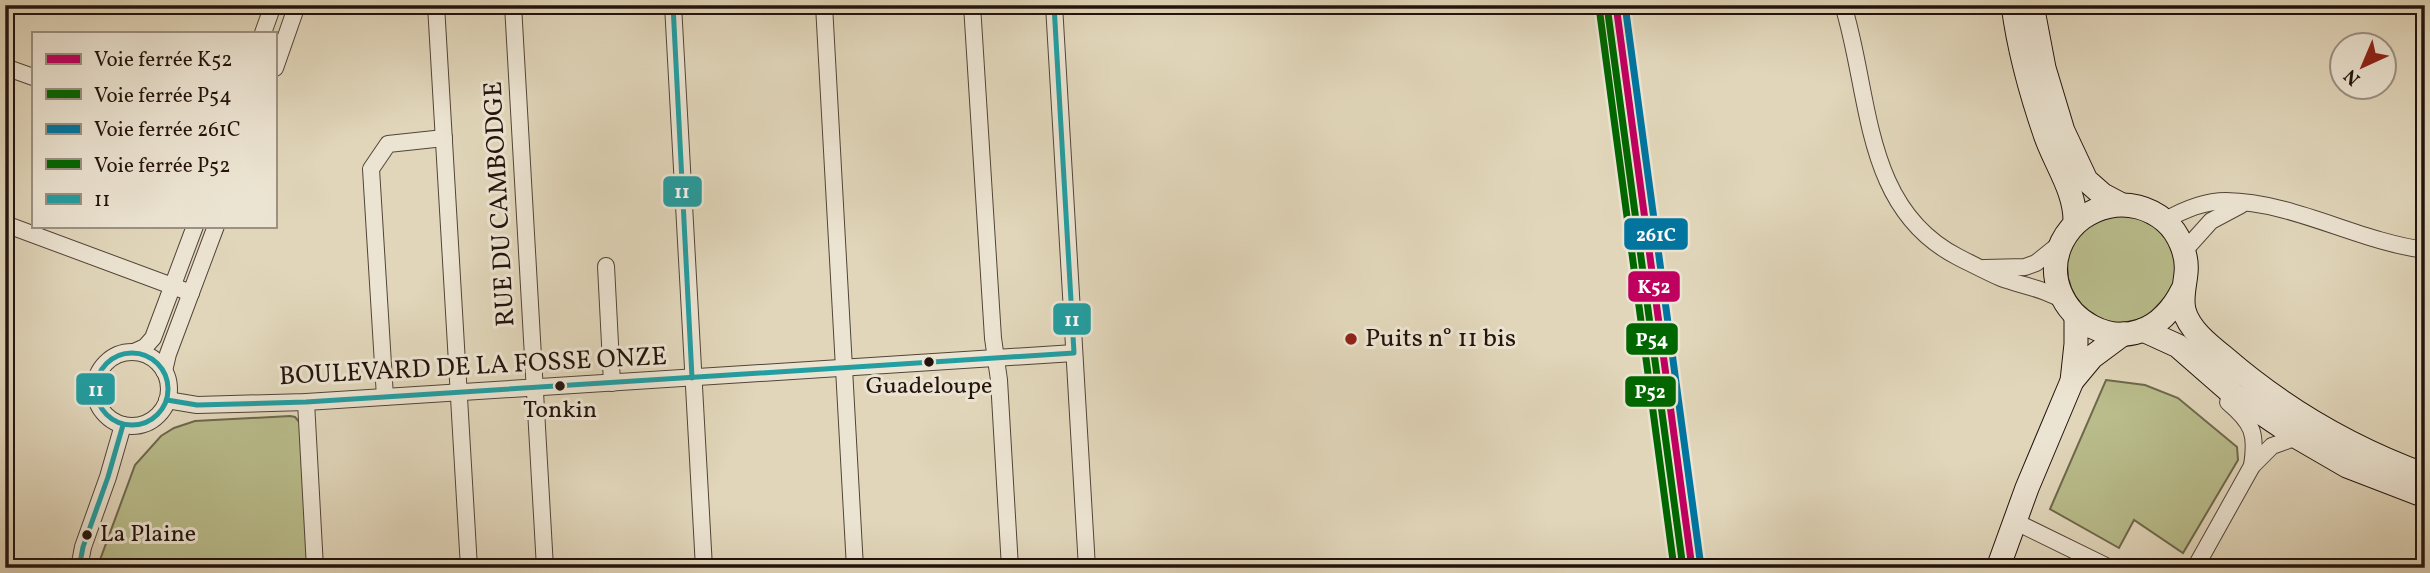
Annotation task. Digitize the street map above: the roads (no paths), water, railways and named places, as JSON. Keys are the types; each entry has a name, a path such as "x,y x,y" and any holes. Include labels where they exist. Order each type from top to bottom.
{"main road":[{"path":"2013,5 2022,60 2033,101 2050,148 2072,195 2076,212 2056,266 2060,291 2071,309 2090,326 2106,332 2133,332 2178,345 2233,394 2297,437 2347,466 2425,496"},
{"path":"2032,5 2044,68 2063,131 2086,180 2103,195 2120,204"},
{"path":"2069,233 2088,213 2103,207 2120,204 2137,206 2154,213 2178,238 2186,271 2184,310 2192,326 2211,347 2247,378 2285,405 2338,437 2394,464 2425,475"},
{"path":"2072,381 2092,357 2133,332 2161,321 2175,307 2183,289"},
{"path":"1998,568 2014,521 2072,381 2077,344 2071,309"}],"street":[{"path":"263,32 273,5"},
{"path":"436,5 469,568"},
{"name":"RUE DU CAMBODGE","path":"513,5 545,568"},
{"path":"673,5 704,568"},
{"path":"824,5 855,568"},
{"path":"972,5 1010,568"},
{"path":"1054,5 1087,568"},
{"path":"1843,5 1873,143 1891,191 1906,213 1925,234 1957,257 2001,278 2054,295 2071,309"},
{"path":"276,64 292,7"},
{"path":"5,67 32,77"},
{"path":"385,397 371,169 388,144 444,138"},
{"path":"2164,221 2206,203 2226,201 2276,209 2398,247 2425,250"},
{"path":"2183,251 2211,221 2244,204"},
{"path":"5,224 191,293"},
{"path":"134,352 156,361 164,371 169,390 167,400 155,418 134,426 112,420 103,411 97,400 95,386 99,372 107,361 145,347 153,338 194,228"},
{"path":"164,371 215,228"},
{"path":"1984,268 2025,267 2036,263 2069,233"},
{"path":"606,266 612,383"},
{"name":"BOULEVARD DE LA FOSSE ONZE","path":"167,400 197,405 306,402 1074,353"},
{"path":"2200,366 2215,392 2243,414 2251,426 2255,448 2252,466"},
{"path":"306,402 315,568"},
{"path":"79,568 83,547 123,425"},
{"path":"2195,568 2252,466 2272,446 2297,437"},
{"path":"2014,521 2110,568"}],"rail line":[{"name":"K52","path":"1616,5 1692,568"},
{"name":"261C","path":"1625,5 1701,567"},
{"name":"P54","path":"1607,6 1683,568"},
{"name":"P52","path":"1599,7 1674,568"}],"place":[{"name":"Puits n° 11 bis","path":"1351,339"},
{"name":"Guadeloupe","path":"929,362"},
{"name":"Tonkin","path":"560,386"},
{"name":"La Plaine","path":"87,535"}]}
